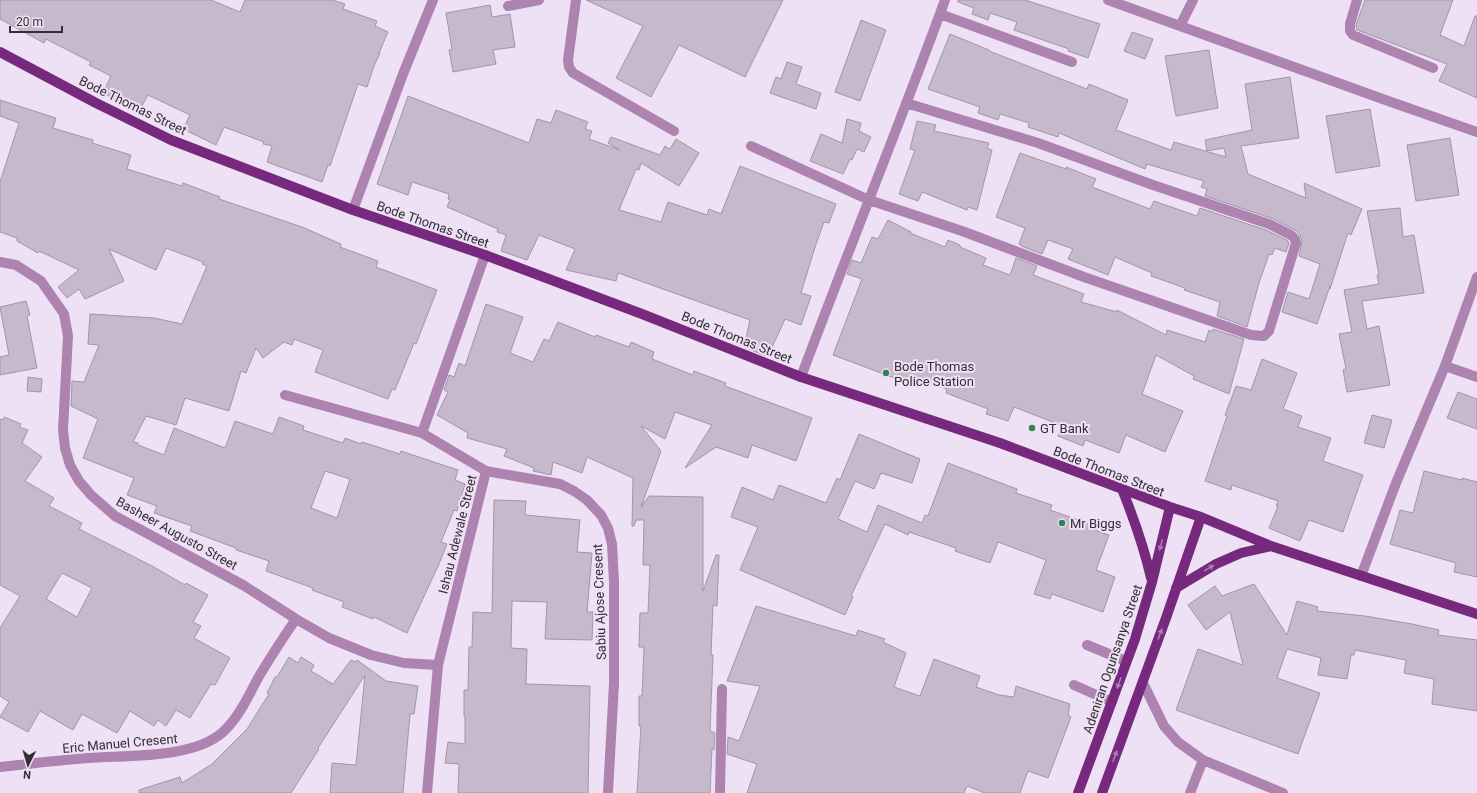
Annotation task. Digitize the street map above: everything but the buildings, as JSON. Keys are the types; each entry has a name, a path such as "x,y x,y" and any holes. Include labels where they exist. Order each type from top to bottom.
{"main road":[{"name":"Bode Thomas Street","path":"0,52 96,103 171,140 353,210 485,255 642,314 801,377 1000,443 1170,507 1201,517 1271,546 1477,614"},
{"path":"1122,489 1138,530 1152,582"},
{"name":"Adeniran Ogunsanya Street","path":"1078,793 1135,639 1152,582 1170,507"},
{"path":"1102,793 1143,683 1201,517"},
{"path":"1176,588 1216,564 1241,553 1271,546"}],"street":[{"path":"353,210 403,74 433,0"},
{"path":"508,6 539,0"},
{"path":"576,0 568,60 569,67 573,73 674,131"},
{"path":"801,377 839,274 869,200 945,0"},
{"path":"1108,0 1477,132"},
{"path":"1180,26 1193,0"},
{"path":"1357,0 1350,24 1350,30 1353,35 1433,68"},
{"path":"940,14 1072,62"},
{"path":"751,146 869,200 962,231 1084,277 1250,335 1264,336 1269,331 1296,243 1295,239 1291,235 1269,224 1153,185 1038,143 906,103"},
{"path":"422,433 485,255"},
{"name":"Basheer Augusto Street","path":"0,262 16,265 41,281 64,314 68,336 63,430 65,448 70,465 79,481 91,495 115,516 243,585 329,638 371,655 404,663 438,666"},
{"path":"1361,576 1396,483 1445,366 1477,277"},
{"path":"1445,366 1477,376"},
{"name":"Ishau Adewale Street","path":"285,395 422,433 486,471 438,666 427,793"},
{"name":"Sabiu Ajose Cresent","path":"486,471 560,484 588,500 608,528 612,544 614,590 614,684 608,793"},
{"name":"Eric Manuel Cresent","path":"0,767 88,758 134,756 181,751 207,742 223,732 240,713 275,650 296,619"},
{"path":"1088,645 1126,661"},
{"path":"1143,683 1164,726 1178,742 1203,760 1283,793"},
{"path":"1074,685 1112,702"},
{"path":"720,793 722,689"},
{"path":"1190,793 1203,760"}],"place":[{"name":"Bode Thomas Police Station","path":"886,373"},
{"name":"GT Bank","path":"1032,428"},
{"name":"Mr Biggs","path":"1062,523"}]}
